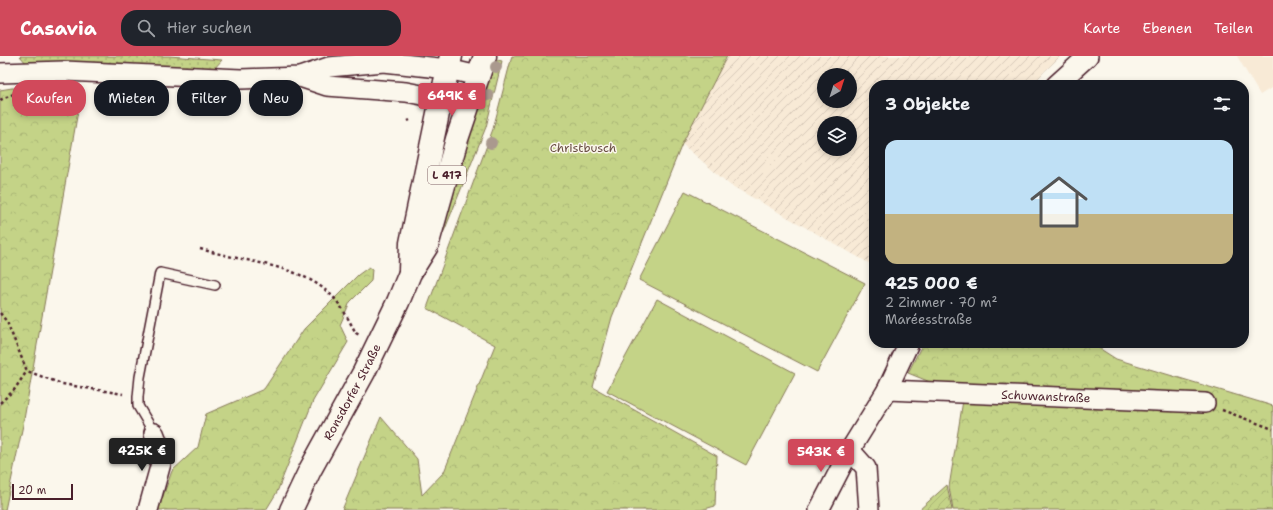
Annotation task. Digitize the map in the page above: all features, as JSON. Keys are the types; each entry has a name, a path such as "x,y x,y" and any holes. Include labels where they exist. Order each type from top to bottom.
{"main road":[{"name":"Ronsdorfer Straße","path":"410,273 411,243 450,62"},
{"name":"Ronsdorfer Straße","path":"292,510 310,470 364,372 398,302 410,273 427,246 457,139 482,66"}],"street":[{"path":"1062,80 1088,56"},
{"path":"0,73 64,71 241,79 300,77 329,67 388,59 450,62 482,66"},
{"path":"300,77 327,86 406,92 469,104"},
{"path":"819,510 850,450 887,390 907,348"},
{"name":"Schuwanstraße","path":"887,390 1205,403"},
{"path":"148,510 163,456 154,433"},
{"path":"850,450 866,468 869,510"}],"lane":[{"path":"154,433 138,406 138,397 140,377 160,272 215,285"}],"path":[{"path":"200,249 277,267 304,276 332,296 342,309 356,333"},
{"path":"0,313 8,322 27,371 62,384 138,397"},
{"path":"0,404 14,390 27,371"},
{"path":"1205,403 1273,429"}],"shaded area":[{"path":"727,56 1061,56 1037,80 869,80 869,263 730,185 682,144"},
{"path":"1237,56 1273,56 1273,87 1260,95"}],"green space":[{"path":"20,56 169,56 222,60 213,70 26,63"},
{"name":"Christbusch","path":"512,56 727,56 682,144 612,317 593,387 717,456 715,506 701,510 342,510 381,417 417,459 422,495 444,472 495,345 427,308 493,129"},
{"path":"493,59 502,61 486,127 445,229 429,262 462,161"},
{"path":"12,88 12,116 77,116 23,425 5,510 0,510 0,90"},
{"path":"685,191 865,283 817,372 639,280"},
{"path":"369,267 372,269 371,281 350,302 340,325 348,342 313,401 277,492 266,510 158,510 172,471 198,447 206,414 264,389 304,329 358,275"},
{"path":"657,299 795,373 746,465 607,391"},
{"path":"920,348 1099,348 1116,359 1273,406 1273,510 953,510 949,487 965,388 940,386 908,373"},
{"path":"947,485 952,510 919,510"}]}
